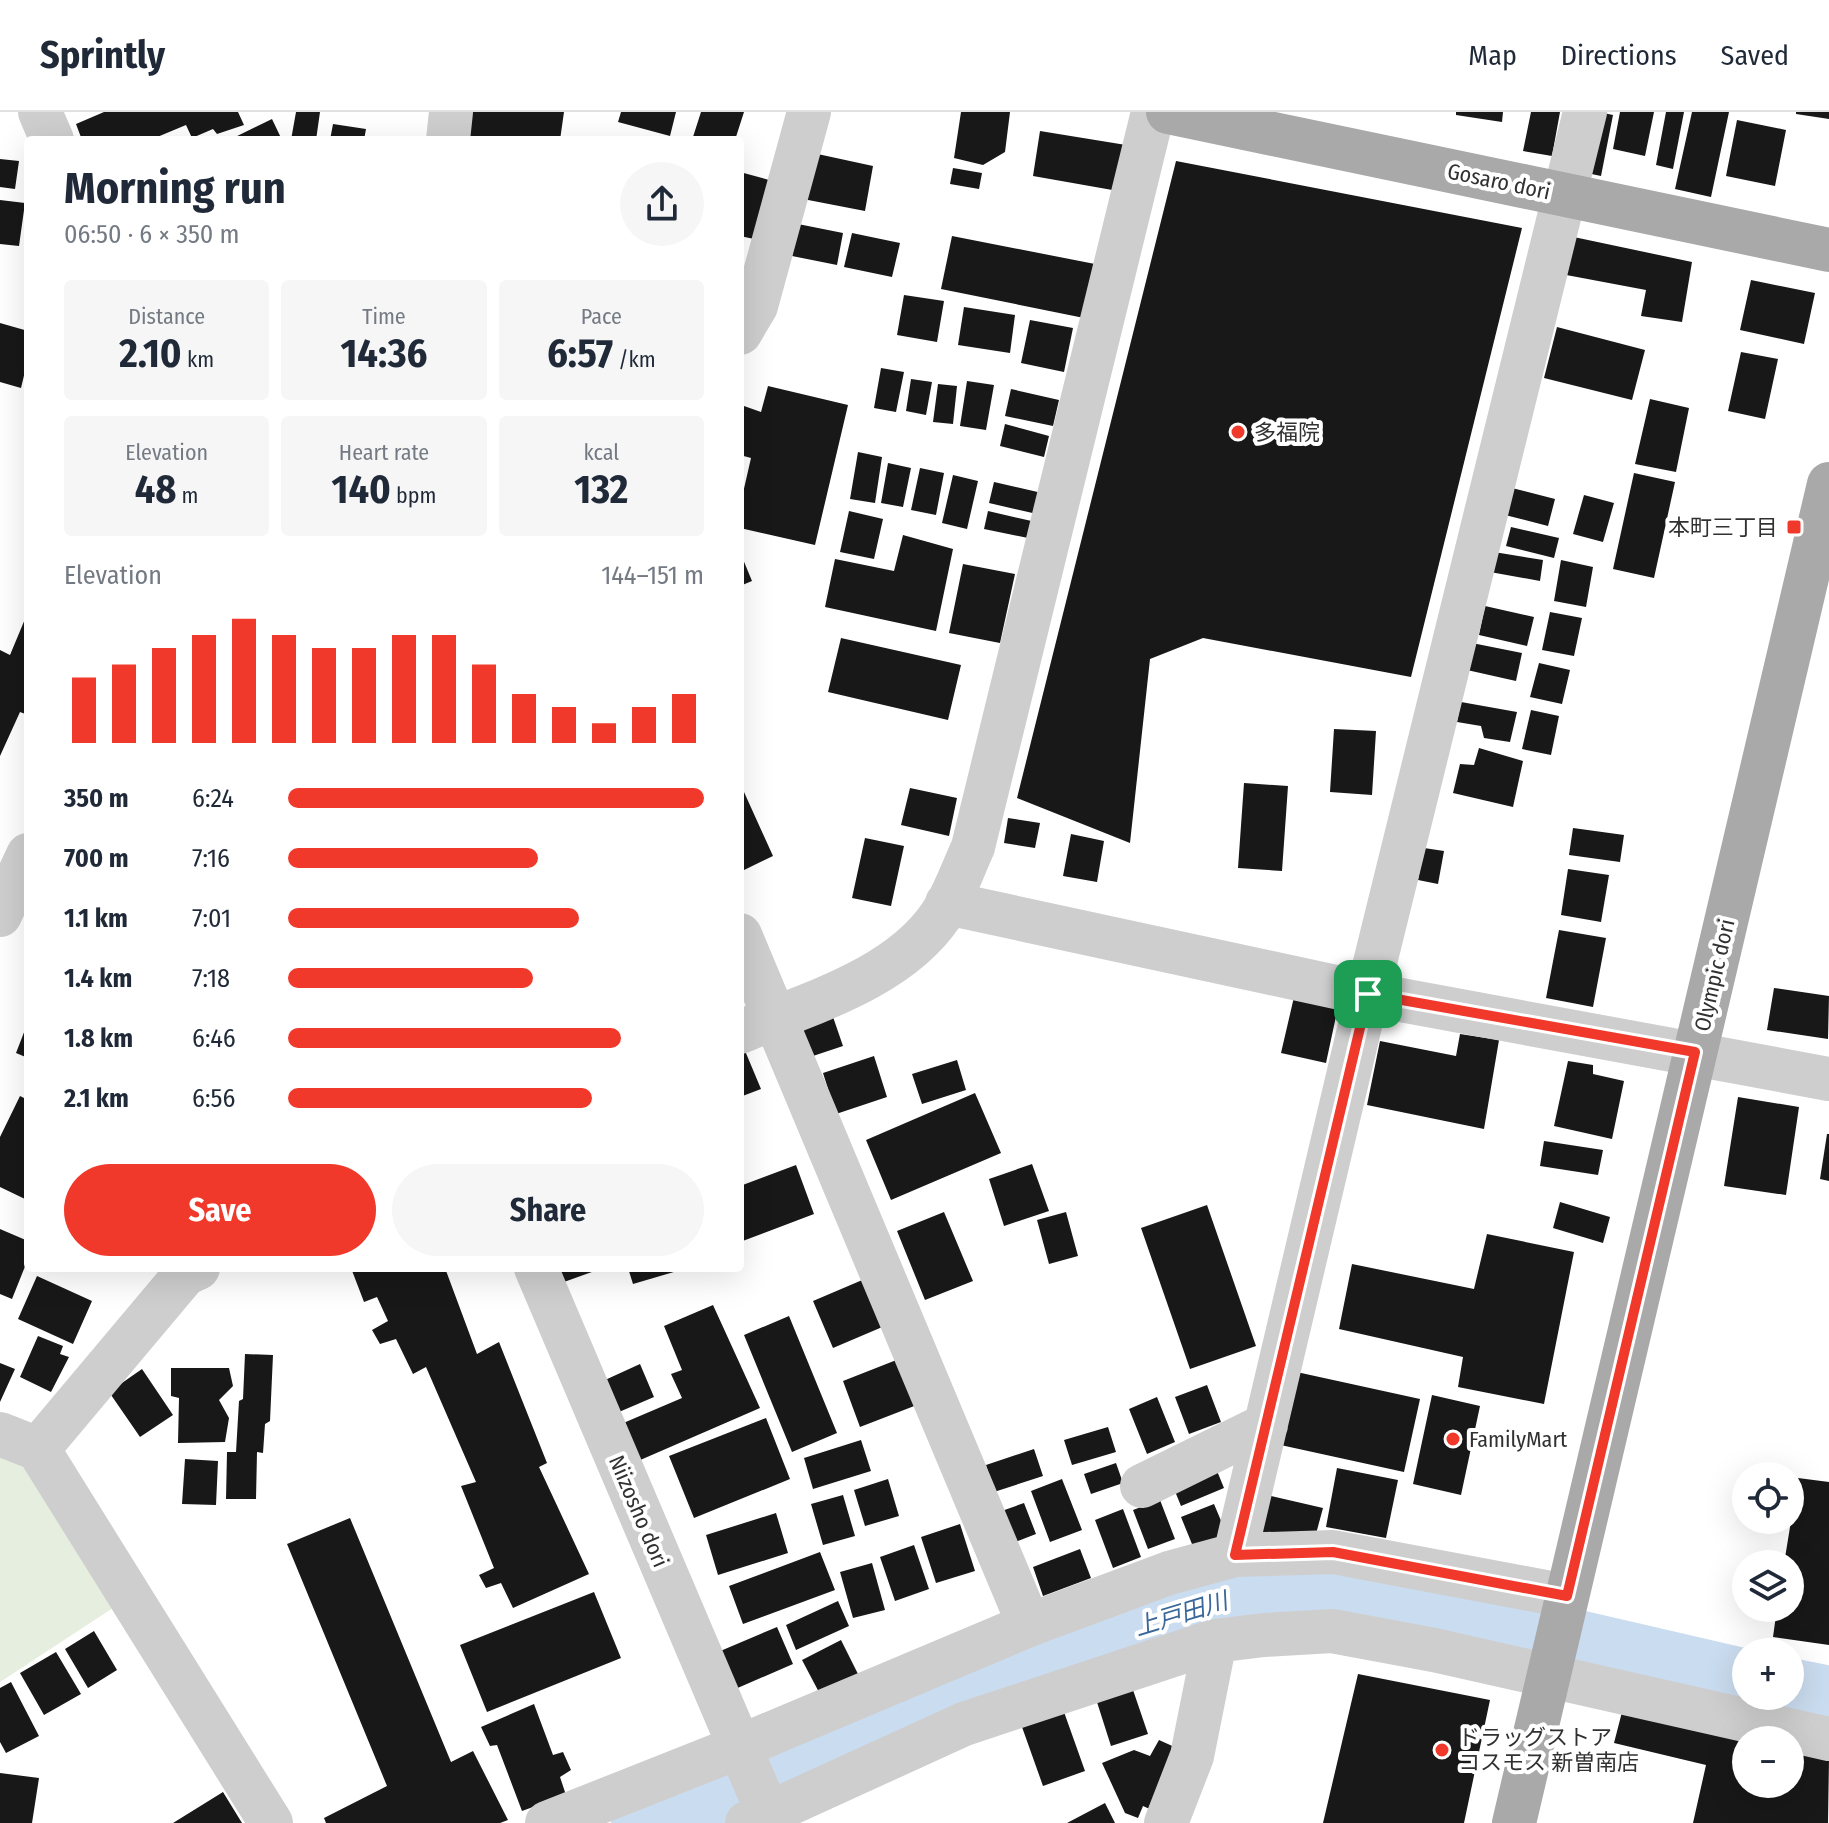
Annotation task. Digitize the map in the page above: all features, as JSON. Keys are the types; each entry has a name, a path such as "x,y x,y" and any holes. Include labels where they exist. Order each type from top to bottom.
{"main road":[{"name":"Gosaro dori","path":"1168,112 1829,250"},
{"name":"Olympic dori","path":"1549,1674 1829,484"},
{"path":"1514,1823 1549,1674"}],"street":[{"path":"40,112 50,136"},
{"path":"448,136 451,112"},
{"path":"744,326 756,306 809,112"},
{"path":"757,1024 861,980 905,952 941,915 973,847 1153,112"},
{"path":"1235,1555 1368,994 1585,112"},
{"path":"0,915 24,864"},
{"path":"947,903 1368,994 1829,1079"},
{"path":"744,956 757,1024 1029,1625"},
{"path":"189,1272 19,1442 271,1823"},
{"name":"Niizosho dori","path":"538,1272 741,1751 763,1816"},
{"path":"1142,1486 1266,1425"},
{"path":"547,1823 741,1751 1029,1625 1169,1573 1235,1555 1333,1552 1566,1600"},
{"path":"763,1816 964,1724 1215,1641 1332,1631 1549,1674 1829,1739"},
{"path":"1166,1823 1192,1756 1215,1641"}],"green space":[{"path":"0,1457 25,1466 116,1606 0,1682"}],"building":[{"path":"104,112 238,112 244,125 217,134 213,129 197,136 191,136 186,125 160,136 80,136 76,124"},
{"path":"296,112 320,112 317,136 292,136"},
{"path":"468,112 564,112 561,136 464,136"},
{"path":"621,112 676,112 670,136 618,122"},
{"path":"701,112 744,112 736,136 693,136"},
{"path":"961,112 1010,112 1005,152 983,165 954,158"},
{"path":"1456,112 1503,112 1502,122 1456,115"},
{"path":"1531,112 1560,112 1552,156 1523,151"},
{"path":"1599,112 1613,115 1601,176 1582,172"},
{"path":"1620,112 1654,112 1645,156 1613,149"},
{"path":"1666,112 1684,112 1673,169 1656,165"},
{"path":"1692,112 1729,112 1711,197 1675,189"},
{"path":"1829,112 1829,119 1796,114"},
{"path":"272,119 280,136 237,136"},
{"path":"1737,120 1786,130 1775,186 1726,176"},
{"path":"333,124 366,129 365,136 331,136"},
{"path":"1040,131 1126,145 1118,191 1033,176"},
{"path":"813,153 873,166 865,211 803,199"},
{"path":"0,159 19,161 15,189 0,187"},
{"path":"1176,161 1522,228 1411,677 1203,638 1150,659 1130,843 1017,798"},
{"path":"953,168 982,173 979,189 950,184"},
{"path":"744,173 769,180 754,239 744,237"},
{"path":"0,200 24,203 19,246 0,244"},
{"path":"798,224 843,233 837,265 792,256"},
{"path":"852,233 900,243 892,277 844,267"},
{"path":"952,236 1095,264 1084,318 941,289"},
{"path":"1569,236 1692,262 1682,322 1641,316 1646,290 1561,274"},
{"path":"1751,280 1815,293 1804,344 1740,330"},
{"path":"904,295 944,301 937,342 897,335"},
{"path":"964,307 1015,315 1010,353 958,345"},
{"path":"1030,320 1073,328 1064,372 1021,363"},
{"path":"0,323 24,330 24,376 21,388 0,382"},
{"path":"1557,327 1645,350 1632,400 1544,378"},
{"path":"1741,352 1778,359 1765,419 1728,411"},
{"path":"881,368 904,372 896,412 874,408"},
{"path":"911,379 932,382 926,415 906,411"},
{"path":"967,381 994,385 986,430 960,426"},
{"path":"938,384 957,386 953,424 933,422"},
{"path":"768,386 848,405 815,545 744,529 744,489 751,458 744,456 744,406 761,412"},
{"path":"1011,389 1059,400 1053,426 1005,416"},
{"path":"1650,399 1689,408 1676,472 1635,464"},
{"path":"1005,424 1049,436 1044,457 1000,446"},
{"path":"858,452 882,457 875,503 850,499"},
{"path":"888,463 911,468 903,507 881,503"},
{"path":"920,468 944,473 936,515 911,510"},
{"path":"1634,473 1675,482 1654,578 1613,569"},
{"path":"953,475 978,481 967,529 942,523"},
{"path":"994,482 1042,493 1037,514 989,503"},
{"path":"1512,488 1555,499 1548,526 1505,515"},
{"path":"1584,495 1614,503 1603,542 1573,534"},
{"path":"849,511 883,519 874,559 840,552"},
{"path":"988,511 1036,522 1033,539 984,529"},
{"path":"1511,527 1559,538 1554,558 1506,546"},
{"path":"903,535 953,549 936,631 825,607 835,559 894,571"},
{"path":"1494,552 1543,560 1540,581 1490,572"},
{"path":"1561,560 1593,567 1586,607 1554,601"},
{"path":"744,562 752,581 744,584"},
{"path":"963,564 1015,574 1000,643 949,633"},
{"path":"1485,606 1534,617 1527,646 1479,635"},
{"path":"1550,612 1582,618 1574,656 1542,650"},
{"path":"24,621 24,714 20,712 0,756 0,650 10,655"},
{"path":"841,638 961,665 948,720 828,692"},
{"path":"1472,643 1522,653 1516,681 1467,670"},
{"path":"1539,663 1570,670 1562,704 1530,697"},
{"path":"1461,702 1517,712 1510,742 1484,738 1481,726 1457,722"},
{"path":"1531,710 1559,716 1551,755 1522,749"},
{"path":"1334,729 1376,731 1372,795 1330,792"},
{"path":"1479,748 1523,761 1513,807 1453,793 1460,764 1474,765"},
{"path":"1244,783 1288,786 1282,871 1238,868"},
{"path":"910,788 957,798 949,836 901,825"},
{"path":"744,792 773,856 744,870"},
{"path":"1008,818 1040,823 1035,848 1004,843"},
{"path":"1573,828 1624,835 1620,862 1569,855"},
{"path":"1071,834 1104,841 1097,882 1063,876"},
{"path":"865,838 904,846 891,906 852,898"},
{"path":"1424,848 1444,851 1438,884 1418,880"},
{"path":"1568,869 1609,875 1601,922 1561,915"},
{"path":"1559,930 1606,938 1593,1007 1546,998"},
{"path":"1774,988 1829,996 1828,1039 1767,1030"},
{"path":"1294,997 1338,1007 1326,1063 1281,1053"},
{"path":"832,1014 843,1046 810,1057 800,1025"},
{"path":"24,1032 24,1056 16,1053"},
{"path":"1460,1034 1499,1040 1484,1129 1367,1105 1380,1041 1456,1056"},
{"path":"744,1048 761,1089 744,1095"},
{"path":"874,1056 887,1097 836,1114 823,1073"},
{"path":"957,1060 966,1090 922,1104 912,1074"},
{"path":"1568,1061 1593,1065 1593,1074 1624,1081 1612,1139 1554,1126"},
{"path":"975,1093 1001,1153 891,1200 866,1140"},
{"path":"20,1096 24,1098 24,1199 0,1187 0,1137"},
{"path":"1738,1097 1799,1107 1786,1195 1724,1186"},
{"path":"1829,1134 1829,1181 1820,1179"},
{"path":"1544,1141 1603,1150 1598,1175 1540,1166"},
{"path":"1032,1164 1049,1211 1004,1226 989,1179"},
{"path":"796,1165 814,1214 744,1240 744,1184"},
{"path":"1560,1202 1610,1217 1603,1243 1553,1228"},
{"path":"1207,1205 1256,1346 1190,1369 1141,1228"},
{"path":"944,1212 973,1281 925,1300 897,1231"},
{"path":"1066,1212 1078,1256 1049,1264 1037,1220"},
{"path":"0,1229 24,1239 24,1269 12,1299 0,1294"},
{"path":"1487,1234 1574,1252 1544,1404 1458,1387 1463,1357 1339,1329 1352,1264 1474,1289"},
{"path":"353,1272 446,1272 477,1354 499,1342 547,1463 539,1467 589,1574 513,1608 501,1583 486,1588 479,1575 494,1568 461,1486 476,1482 426,1367 413,1374 396,1339 380,1344 372,1330 388,1321 377,1297 364,1302"},
{"path":"560,1272 592,1272 564,1282"},
{"path":"629,1272 674,1272 633,1284"},
{"path":"37,1276 92,1301 73,1344 18,1319"},
{"path":"867,1278 887,1325 833,1348 813,1301"},
{"path":"713,1305 760,1408 638,1461 621,1424 682,1398 671,1374 682,1370 664,1326"},
{"path":"789,1316 837,1433 792,1452 744,1335"},
{"path":"38,1336 63,1346 60,1354 69,1357 51,1392 20,1377"},
{"path":"245,1354 273,1355 270,1421 265,1424 263,1453 257,1452 256,1499 226,1499 227,1452 236,1452"},
{"path":"904,1357 922,1403 860,1427 843,1381"},
{"path":"0,1363 15,1369 0,1402"},
{"path":"640,1364 654,1397 619,1412 605,1380"},
{"path":"171,1368 229,1368 233,1386 219,1400 229,1418 225,1442 178,1443 179,1398 171,1396"},
{"path":"142,1369 173,1415 140,1437 109,1392"},
{"path":"1292,1371 1420,1399 1404,1472 1276,1444"},
{"path":"1207,1385 1221,1422 1189,1434 1175,1397"},
{"path":"1432,1395 1480,1406 1461,1495 1413,1484"},
{"path":"1157,1397 1175,1442 1147,1454 1129,1409"},
{"path":"766,1418 790,1479 694,1518 669,1456"},
{"path":"1108,1427 1116,1452 1072,1465 1064,1440"},
{"path":"861,1440 871,1471 813,1489 804,1458"},
{"path":"1034,1449 1043,1476 994,1492 986,1465"},
{"path":"185,1459 218,1461 216,1505 182,1504"},
{"path":"1116,1463 1123,1483 1091,1494 1084,1474"},
{"path":"1215,1466 1224,1488 1181,1506 1172,1484"},
{"path":"1337,1468 1398,1480 1386,1538 1326,1527"},
{"path":"888,1479 899,1516 865,1526 854,1490"},
{"path":"1062,1479 1082,1530 1050,1542 1031,1491"},
{"path":"1804,1479 1829,1482 1829,1645 1804,1641 1804,1638 1773,1637 1775,1622 1804,1622 1804,1550 1786,1550 1789,1534 1804,1534"},
{"path":"1263,1494 1323,1508 1313,1545 1255,1531"},
{"path":"843,1495 855,1536 823,1545 811,1504"},
{"path":"1160,1500 1175,1539 1148,1549 1133,1510"},
{"path":"1024,1503 1036,1534 1008,1545 996,1513"},
{"path":"1214,1504 1227,1535 1194,1549 1181,1517"},
{"path":"1123,1509 1141,1557 1113,1568 1095,1520"},
{"path":"776,1513 788,1553 718,1575 706,1535"},
{"path":"350,1518 451,1762 473,1751 508,1820 500,1823 326,1823 324,1818 387,1786 287,1544"},
{"path":"960,1524 975,1571 936,1583 921,1537"},
{"path":"914,1545 929,1589 895,1601 880,1557"},
{"path":"1080,1549 1091,1578 1043,1596 1033,1567"},
{"path":"820,1552 835,1590 743,1624 729,1586"},
{"path":"872,1563 885,1610 853,1618 840,1572"},
{"path":"594,1592 621,1658 487,1712 460,1645"},
{"path":"838,1601 849,1626 796,1650 786,1625"},
{"path":"777,1627 793,1664 733,1690 718,1652"},
{"path":"94,1631 117,1670 88,1688 65,1649"},
{"path":"841,1640 859,1676 821,1696 802,1660"},
{"path":"56,1652 81,1694 44,1715 20,1673"},
{"path":"1358,1674 1490,1700 1464,1823 1323,1823"},
{"path":"11,1682 39,1736 6,1753 0,1742 0,1688"},
{"path":"1132,1687 1148,1734 1111,1746 1096,1699"},
{"path":"534,1704 553,1755 563,1752 571,1770 560,1777 566,1795 522,1811 497,1745 490,1746 481,1727"},
{"path":"1064,1712 1085,1771 1043,1786 1022,1727"},
{"path":"1622,1712 1732,1738 1732,1798 1804,1798 1804,1754 1829,1760 1828,1823 1693,1823 1706,1765 1614,1743"},
{"path":"1159,1740 1179,1749 1154,1811 1143,1806 1138,1818 1125,1813 1102,1763 1134,1750 1150,1756"},
{"path":"0,1773 39,1778 32,1823 0,1823"},
{"path":"223,1792 242,1823 173,1823"},
{"path":"1105,1803 1115,1823 1067,1823"}],"waterway":[{"name":"上戸田川","path":"642,1823 1062,1653 1176,1613 1269,1589 1392,1598 1732,1677"},
{"name":"上戸田川","path":"1804,1692 1829,1697"}],"place":[{"name":"多福院","path":"1238,432"},
{"name":"本町三丁目","path":"1794,527"},
{"name":"FamilyMart","path":"1453,1439"},
{"name":"ドラッグストア コスモス 新曽南店","path":"1442,1750"}],"route":[{"path":"1368,994 1695,1052 1567,1596 1333,1552 1235,1555 1368,994"}]}
